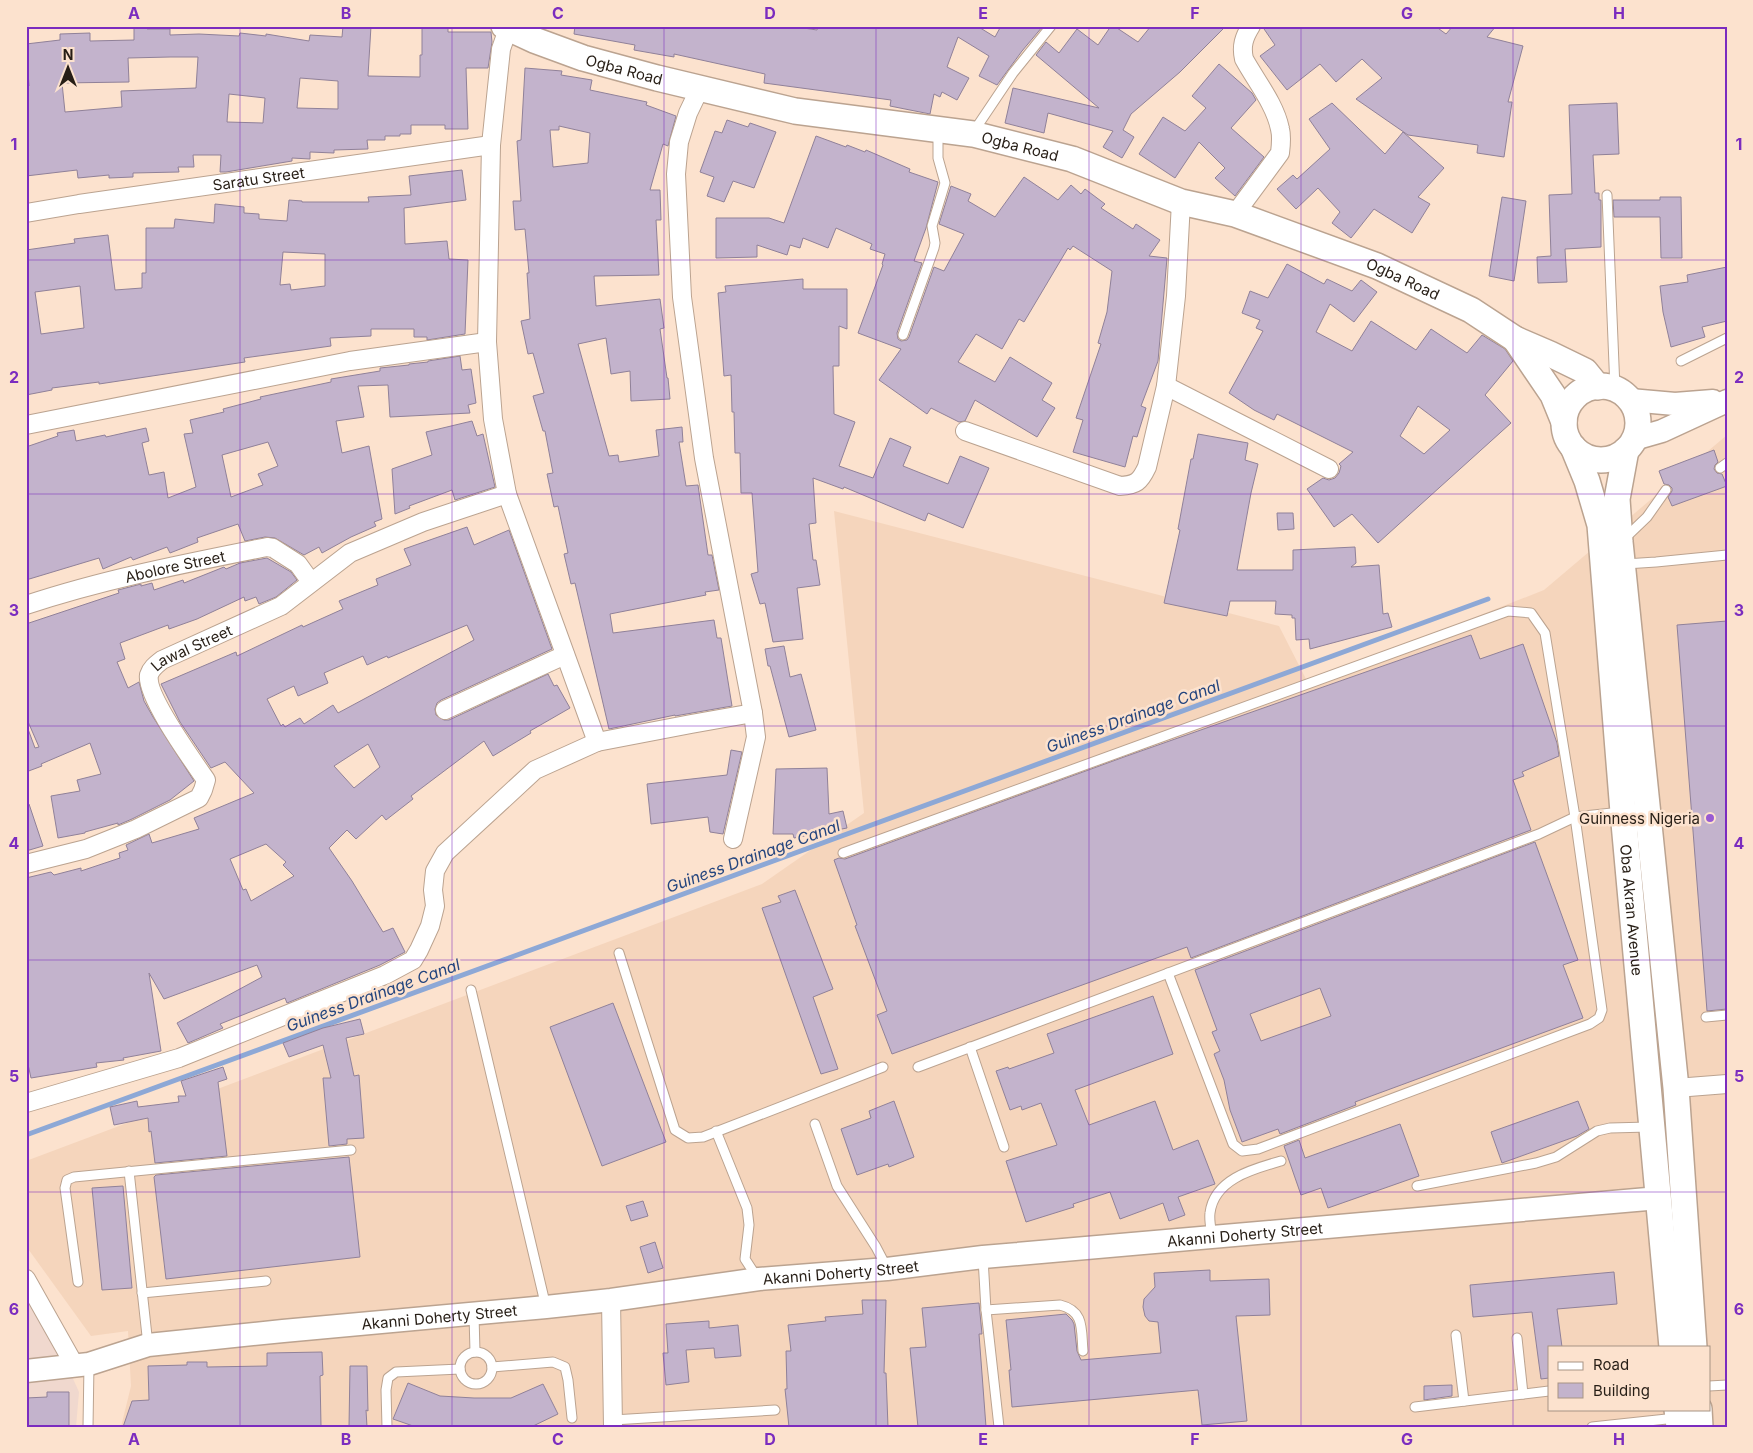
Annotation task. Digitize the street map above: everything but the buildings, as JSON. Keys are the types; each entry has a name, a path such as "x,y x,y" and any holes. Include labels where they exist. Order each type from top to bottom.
{"main road":[{"name":"Ogba Road","path":"506,28 583,58 795,111 973,134 1072,160 1181,202 1235,214 1377,266 1471,310 1515,339 1585,371 1614,392"},
{"name":"Ogba Road","path":"1515,339 1553,395 1564,422"},
{"path":"1587,389 1614,392 1635,409 1638,420 1637,430 1630,445 1614,458 1599,460 1584,456 1568,440 1564,422 1566,412 1574,398 1587,389"},
{"name":"Oba Akran Avenue","path":"1630,445 1617,499 1676,1088 1694,1346"},
{"name":"Oba Akran Avenue","path":"1573,447 1587,481 1600,526 1623,812 1672,1346"}],"street":[{"path":"1235,214 1280,153 1280,129 1274,112 1244,59 1242,51 1243,41 1251,26"},
{"path":"506,28 501,49 491,145 487,342 493,419 507,494 597,742"},
{"path":"700,88 688,113 679,142 676,174 682,297 704,458 753,713 756,738 733,839"},
{"name":"Saratu Street","path":"26,213 88,202 491,145"},
{"path":"965,431 1120,486 1133,485 1142,478 1147,467 1166,386 1176,296 1181,202"},
{"path":"26,424 350,361 487,342"},
{"path":"1166,386 1329,469"},
{"path":"1614,392 1675,404 1696,404 1727,400"},
{"path":"1630,445 1727,400"},
{"path":"311,582 350,553 423,522 507,494"},
{"name":"Abolore Street","path":"26,605 80,589 171,567 267,547 274,548 298,564 311,582"},
{"name":"Lawal Street","path":"26,864 86,849 136,829 199,798 206,780 158,707 149,676 152,668 162,660 281,606 311,582"},
{"path":"445,710 565,655"},
{"path":"26,1103 179,1058 385,975 405,965 413,960 430,926 435,906 433,890 435,871 445,853 535,770 597,742 753,713"},
{"path":"1676,1088 1727,1084"},
{"name":"Akanni Doherty Street","path":"26,1371 82,1365 148,1345 611,1300 758,1279 887,1269 983,1258 1659,1198"},
{"path":"26,1279 82,1365"},
{"path":"611,1300 613,1423"}],"lane":[{"path":"973,134 1012,73 1051,26"},
{"path":"903,334 935,243 932,226 946,183 938,158 938,130"},
{"path":"1607,195 1614,392"},
{"path":"1680,361 1727,338"},
{"path":"1666,490 1621,553 1656,562 1727,555"},
{"path":"843,852 1508,611 1531,613 1545,633 1575,817 1602,1010 1599,1018 1590,1024 1258,1149 1242,1152 1233,1144 1168,973"},
{"path":"918,1067 1539,834 1575,817 1623,812"},
{"path":"619,953 675,1130 688,1138 703,1137 883,1067"},
{"path":"471,990 546,1307"},
{"path":"1706,1017 1727,1015"},
{"path":"970,1047 1004,1147"},
{"path":"815,1124 838,1186 876,1247 887,1269"},
{"path":"1417,1186 1536,1163 1556,1157 1597,1131 1610,1128 1652,1126"},
{"path":"716,1131 747,1208 749,1224 745,1259 758,1279"},
{"path":"78,1282 65,1188 68,1180 74,1176 351,1150"},
{"path":"1212,1237 1210,1214 1214,1197 1229,1181 1256,1169 1281,1161"},
{"path":"129,1171 148,1345"},
{"path":"983,1258 986,1310 1000,1427"},
{"path":"142,1293 266,1281"},
{"path":"986,1310 1060,1305 1070,1307 1078,1315 1083,1351"},
{"path":"474,1314 475,1352"},
{"path":"1456,1335 1464,1401"},
{"path":"1517,1338 1523,1394"},
{"path":"475,1352 487,1356 492,1367 488,1378 477,1384 465,1380 460,1369 464,1357 475,1352"},
{"path":"492,1367 553,1362 565,1367 572,1418"},
{"path":"82,1365 88,1427"},
{"path":"387,1427 386,1390 388,1378 396,1372 460,1369"},
{"path":"1710,1386 1727,1385"},
{"path":"1415,1407 1548,1391"},
{"path":"613,1423 775,1410"},
{"path":"1592,1427 1687,1418"}],"shaded area":[{"path":"1727,435 1727,1427 121,1427 131,1386 128,1331 91,1336 26,1246 26,1161 762,884 864,813 834,511 1279,626 1308,683 1544,590"},
{"path":"26,1293 65,1361 79,1392 76,1427 26,1427"}],"waterway":[{"name":"Guiness Drainage Canal","path":"26,1135 1488,599"}],"place":[{"name":"Guinness Nigeria","path":"1710,818"}]}
